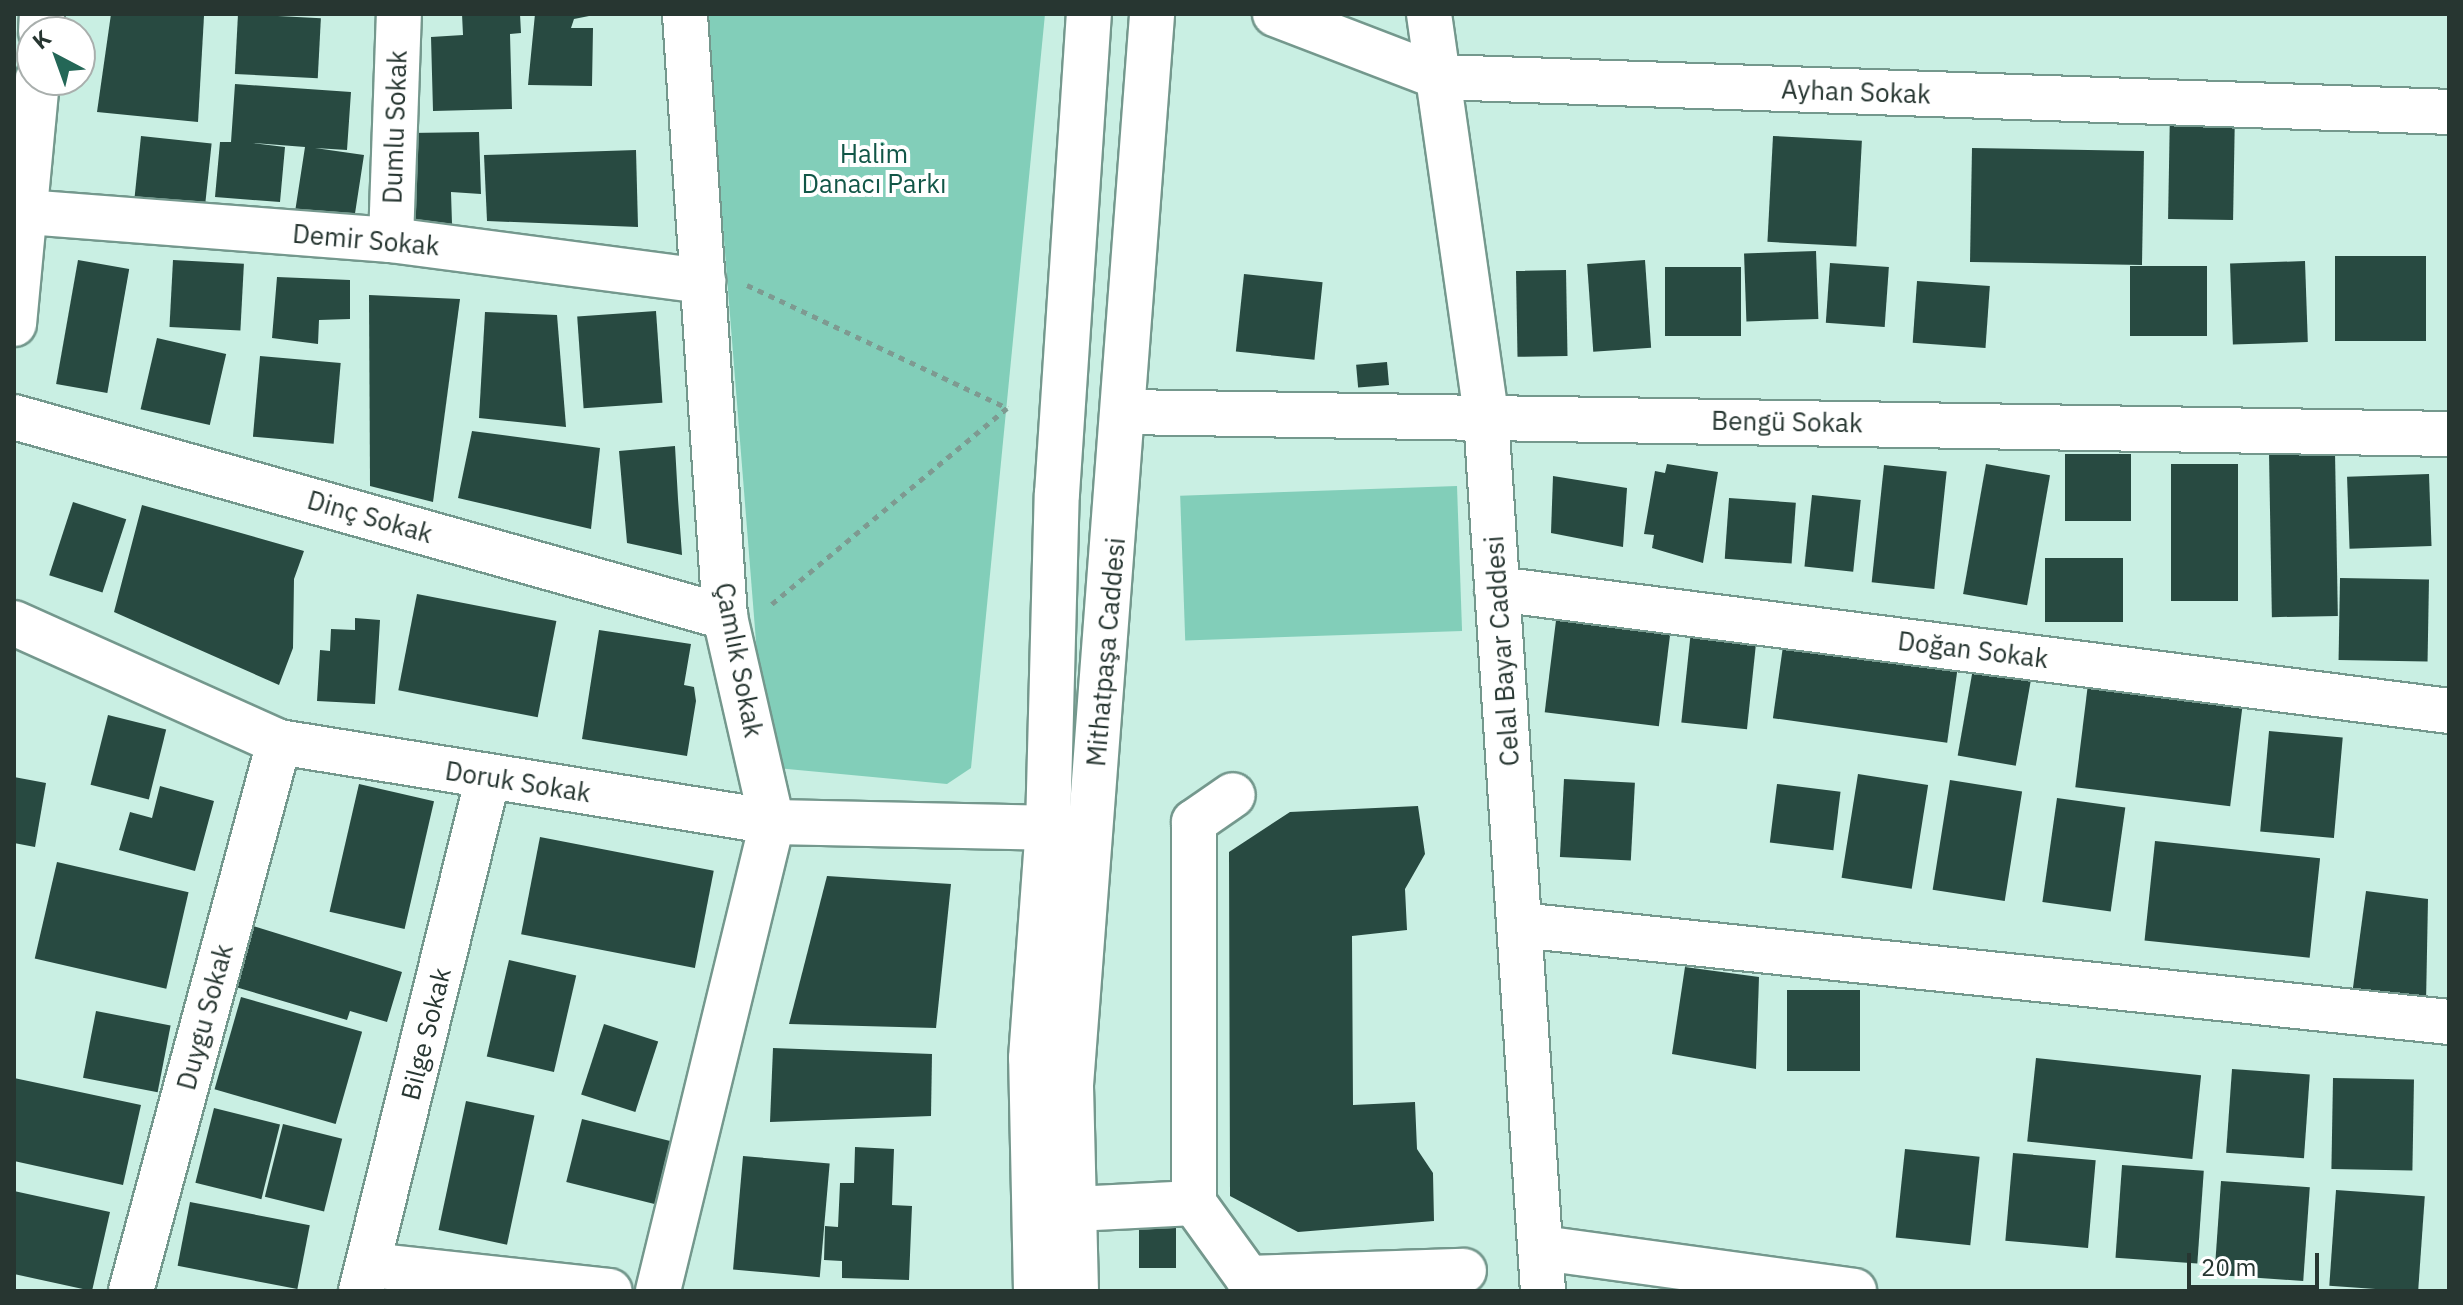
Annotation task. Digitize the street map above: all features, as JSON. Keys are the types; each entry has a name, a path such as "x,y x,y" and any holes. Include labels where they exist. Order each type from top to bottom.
{"street":[{"name":"Dumlu Sokak","path":"391,240 399,14"},
{"name":"Çamlık Sokak","path":"658,1291 772,822 740,617 722,282 685,14"},
{"name":"Mithatpaşa Caddesi","path":"1036,1291 1031,1058 1048,828 1057,494 1089,14"},
{"name":"Mithatpaşa Caddesi","path":"1076,1291 1071,1085 1125,412 1152,14"},
{"name":"Ayhan Sokak","path":"1275,14 1439,77 2449,112"},
{"name":"Celal Bayar Caddesi","path":"1429,14 1486,417 1543,1291"},
{"path":"14,324 36,96"},
{"name":"Demir Sokak","path":"27,212 391,240 722,282"},
{"name":"Bengü Sokak","path":"1125,412 2449,434"},
{"name":"Dinç Sokak","path":"14,417 740,617"},
{"name":"Doğan Sokak","path":"1497,589 2449,711"},
{"name":"Doruk Sokak","path":"14,623 279,742 772,822 1048,828"},
{"name":"Duygu Sokak","path":"131,1291 279,742"},
{"name":"Bilge Sokak","path":"366,1278 488,777"},
{"path":"1233,795 1194,822 1194,1203 1248,1278 1464,1271"},
{"path":"1520,925 2449,1022"},
{"path":"1074,1209 1194,1203"},
{"path":"1542,1248 1854,1291"},
{"path":"366,1278 610,1291"}],"path":[{"path":"722,282 1007,408 740,617"}],"green space":[{"name":"Halim Danacı Parkı","path":"706,14 1045,14 971,768 947,784 766,767"},
{"path":"1457,486 1462,631 1185,641 1180,496"}],"building":[{"path":"111,14 204,16 198,122 97,112"},
{"path":"238,14 321,18 318,78 235,74"},
{"path":"462,14 520,14 521,33 510,34 512,109 433,111 431,37 463,35"},
{"path":"535,14 599,14 574,19 571,28 593,28 592,86 528,85"},
{"path":"235,84 351,92 347,150 315,148 364,155 354,220 295,212 305,147 253,143 285,147 280,202 215,197 220,142 231,142"},
{"path":"2170,109 2235,110 2233,220 2168,219"},
{"path":"479,132 481,194 451,192 452,224 413,221 409,133"},
{"path":"141,136 212,143 205,205 135,198"},
{"path":"1773,136 1862,141 1856,247 1767,242"},
{"path":"1972,148 2144,151 2142,265 1970,262"},
{"path":"636,150 638,227 487,221 484,155"},
{"path":"1816,251 1818,319 1746,321 1744,254"},
{"path":"2335,256 2426,256 2426,341 2335,341"},
{"path":"78,260 129,269 107,393 56,384"},
{"path":"173,260 244,264 240,331 169,327"},
{"path":"1645,260 1651,348 1593,352 1587,264"},
{"path":"2305,261 2308,342 2233,345 2230,264"},
{"path":"1830,263 1889,267 1885,327 1826,323"},
{"path":"2130,266 2207,266 2207,336 2130,336"},
{"path":"1665,267 1741,267 1741,336 1665,336"},
{"path":"1566,270 1568,356 1518,357 1516,271"},
{"path":"1244,274 1323,282 1314,360 1236,352"},
{"path":"277,277 350,280 350,319 319,320 318,344 272,338"},
{"path":"1917,281 1990,286 1985,348 1913,343"},
{"path":"369,295 460,299 433,502 370,486"},
{"path":"656,311 662,403 584,408 577,317"},
{"path":"485,312 557,315 566,427 479,418"},
{"path":"157,338 226,354 210,425 141,409"},
{"path":"260,356 341,363 334,444 253,437"},
{"path":"1387,362 1389,385 1358,388 1356,365"},
{"path":"472,431 600,448 591,529 458,498"},
{"path":"675,446 682,555 627,543 619,451"},
{"path":"2335,452 2338,616 2272,617 2269,453"},
{"path":"2065,454 2131,454 2131,521 2065,521"},
{"path":"1667,464 1718,472 1703,563 1652,548 1654,535 1644,534 1655,471 1665,473"},
{"path":"1986,464 2050,475 2027,605 1963,594"},
{"path":"2171,464 2238,464 2238,601 2171,601"},
{"path":"1884,465 1947,472 1934,589 1872,582"},
{"path":"2429,474 2432,546 2350,549 2347,477"},
{"path":"1553,476 1627,488 1623,547 1551,533"},
{"path":"1812,495 1861,500 1853,572 1804,567"},
{"path":"1729,498 1796,503 1792,564 1725,559"},
{"path":"73,502 126,519 102,593 49,575"},
{"path":"142,505 304,551 294,579 293,648 279,685 114,612"},
{"path":"2045,558 2123,558 2123,622 2045,622"},
{"path":"2340,578 2429,580 2428,662 2339,660"},
{"path":"417,594 556,621 538,717 398,690"},
{"path":"1558,604 1672,618 1659,726 1545,712"},
{"path":"355,618 380,620 375,704 317,701 320,650 330,651 331,629 355,630"},
{"path":"1692,621 1758,628 1747,729 1681,722"},
{"path":"599,630 691,644 684,685 694,687 696,701 687,756 582,739"},
{"path":"1785,632 1959,656 1947,743 1773,718"},
{"path":"1974,663 2032,673 2016,766 1958,756"},
{"path":"2088,684 2243,703 2230,806 2075,787"},
{"path":"108,715 166,730 149,799 91,785"},
{"path":"2269,731 2343,737 2334,838 2260,832"},
{"path":"1858,774 1928,785 1912,889 1842,878"},
{"path":"14,777 46,783 35,847 14,843"},
{"path":"1564,779 1635,783 1631,861 1560,857"},
{"path":"1950,780 2022,791 2005,901 1933,890"},
{"path":"359,784 434,801 405,929 330,912"},
{"path":"1777,784 1841,792 1833,850 1770,843"},
{"path":"160,786 214,801 195,871 119,850 130,812 152,818"},
{"path":"2057,798 2125,808 2111,912 2042,902"},
{"path":"1418,806 1425,854 1405,889 1407,930 1352,936 1353,1105 1415,1102 1417,1149 1433,1173 1434,1221 1298,1232 1230,1196 1229,852 1290,812"},
{"path":"540,837 714,871 695,968 521,934"},
{"path":"2155,841 2320,858 2310,958 2145,940"},
{"path":"57,862 189,892 166,989 35,958"},
{"path":"827,876 951,884 936,1028 789,1024"},
{"path":"2366,891 2428,899 2426,1003 2352,995"},
{"path":"240,922 402,972 387,1022 350,1011 347,1020 222,983"},
{"path":"509,960 576,976 554,1072 487,1056"},
{"path":"1685,967 1759,977 1756,1069 1672,1054"},
{"path":"1787,990 1860,990 1860,1071 1787,1071"},
{"path":"241,997 362,1032 336,1124 215,1089"},
{"path":"96,1011 171,1026 158,1092 83,1078"},
{"path":"604,1024 658,1042 635,1112 581,1094"},
{"path":"773,1048 932,1054 931,1116 770,1122"},
{"path":"2036,1058 2201,1075 2192,1159 2027,1142"},
{"path":"2232,1069 2310,1074 2304,1158 2226,1153"},
{"path":"14,1078 141,1105 123,1185 14,1161"},
{"path":"2333,1078 2414,1079 2412,1170 2331,1169"},
{"path":"466,1101 534,1116 507,1245 439,1230"},
{"path":"214,1108 280,1124 261,1199 195,1183"},
{"path":"582,1119 673,1142 657,1205 566,1182"},
{"path":"283,1124 342,1139 324,1212 265,1197"},
{"path":"855,1147 894,1149 892,1205 912,1206 909,1280 842,1278 842,1261 824,1260 825,1226 838,1227 840,1183 854,1183"},
{"path":"1905,1149 1980,1157 1970,1245 1896,1238"},
{"path":"2013,1153 2096,1160 2088,1248 2005,1241"},
{"path":"743,1156 830,1164 820,1277 733,1270"},
{"path":"2122,1165 2204,1171 2197,1263 2116,1258"},
{"path":"2221,1181 2310,1187 2303,1281 2214,1275"},
{"path":"2336,1190 2425,1196 2418,1291 2329,1286"},
{"path":"14,1191 110,1212 92,1291 14,1274"},
{"path":"190,1202 310,1225 297,1289 178,1266"},
{"path":"1139,1228 1176,1228 1176,1268 1139,1268"}]}
